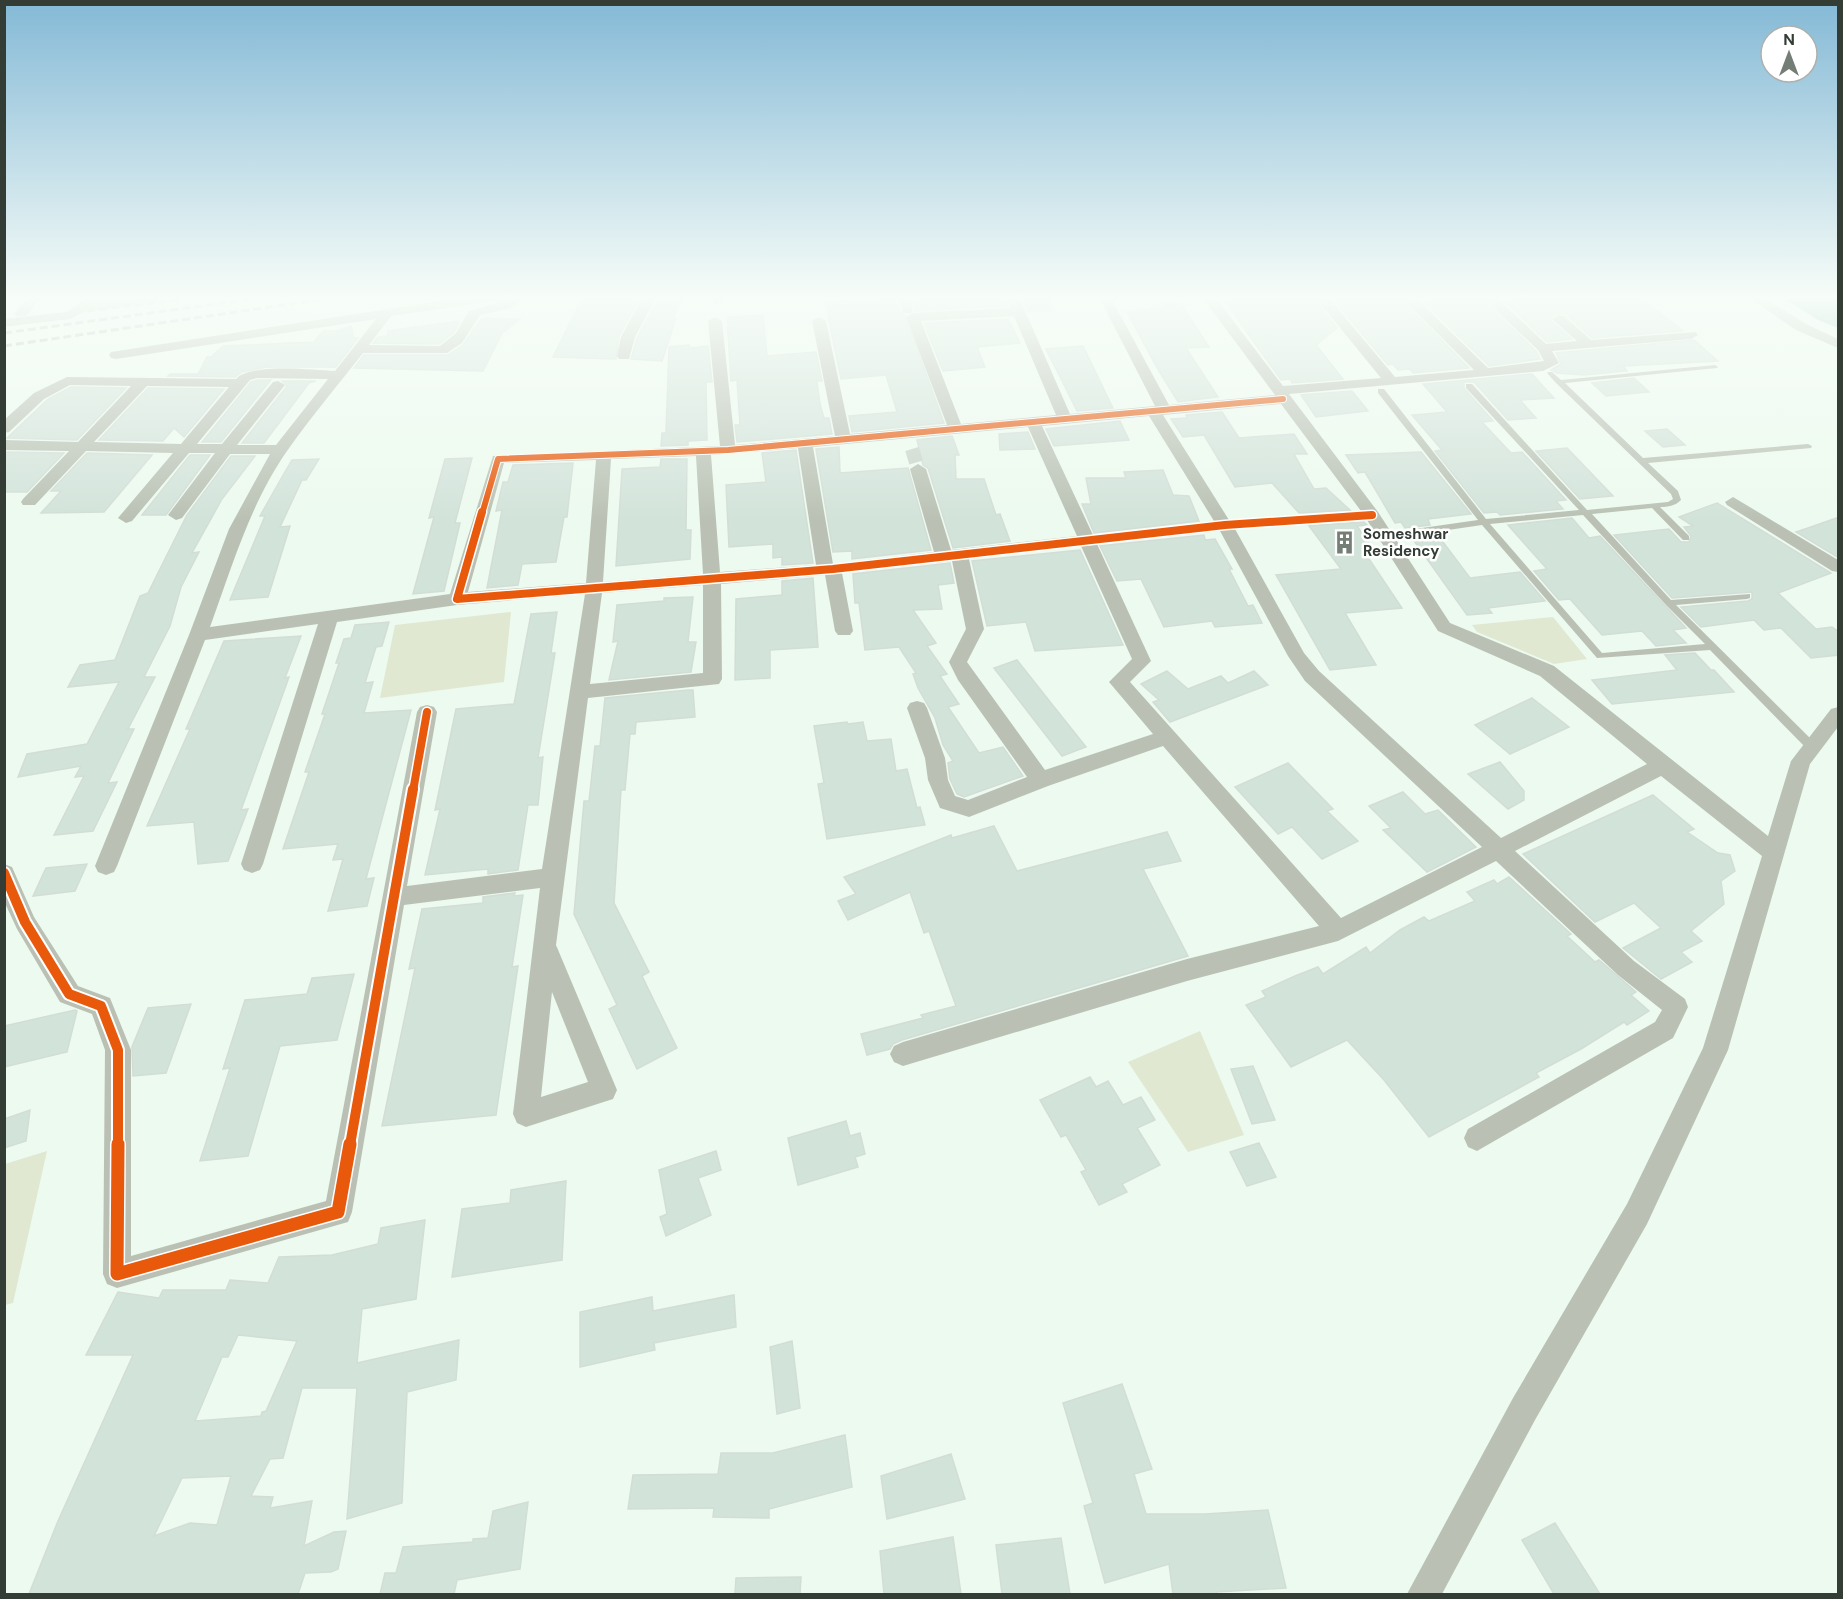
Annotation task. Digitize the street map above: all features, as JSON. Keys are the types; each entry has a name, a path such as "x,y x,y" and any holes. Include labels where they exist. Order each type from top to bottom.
{"street":[{"path":"106,866 198,635 237,529 280,450 342,372"},
{"path":"720,372 728,450"},
{"path":"829,372 843,439"},
{"path":"934,372 956,430"},
{"path":"1043,372 1065,420"},
{"path":"1141,372 1160,412 1297,656 1312,676 1626,968 1676,1008 1664,1030 1477,1138"},
{"path":"1263,372 1387,536 1444,627 1547,671 1662,766 1774,853"},
{"path":"1375,372 1386,386"},
{"path":"457,599 498,459 728,450 843,439 910,441 956,430 1160,412 1280,395 1386,386 1498,372"},
{"path":"126,518 245,377 254,374 340,375"},
{"path":"4,429 39,396 67,381 239,383"},
{"path":"29,502 143,382"},
{"path":"176,515 278,385"},
{"path":"1033,422 1142,662 1119,682 1133,695 1166,737 1338,932"},
{"path":"805,444 829,569 844,631"},
{"path":"4,445 280,450"},
{"path":"578,692 712,679 712,579 703,451"},
{"path":"544,944 603,1090 526,1114 544,944 552,877 594,590 604,456"},
{"path":"918,469 952,556 975,629 958,662 964,675 1041,780"},
{"path":"1733,502 1839,567"},
{"path":"198,635 457,599 594,590 829,569 1225,525 1372,515"},
{"path":"252,864 330,616"},
{"path":"916,708 935,758 938,780 947,802 969,809 1041,780 1166,737"},
{"path":"4,873 25,921 69,994 101,1006 118,1050 117,1274 338,1212 427,712"},
{"path":"1424,1594 1524,1409 1637,1214 1715,1050 1801,761 1839,714"},
{"path":"903,1054 1187,970 1338,932 1662,766"},
{"path":"395,897 552,877"}],"lane":[{"path":"1558,382 1667,372"},
{"path":"1387,536 1484,522 1670,504 1677,500 1675,493 1550,373"},
{"path":"1386,386 1484,522 1600,656"},
{"path":"1469,386 1669,603 1812,747"},
{"path":"1640,461 1808,446"},
{"path":"1653,505 1686,538"},
{"path":"1669,603 1747,596"},
{"path":"1589,657 1711,647"}],"green space":[{"path":"511,612 504,682 380,698 395,625"},
{"path":"1553,617 1587,659 1554,664 1477,632 1472,625"},
{"path":"1200,1031 1244,1135 1188,1152 1128,1062"},
{"path":"47,1151 13,1303 5,1305 5,1164"}],"building":[{"path":"199,372 244,372 235,377 168,376 170,374 198,374"},
{"path":"668,372 711,372 712,382 706,382 707,440 688,441 688,445 661,446 662,433 666,433"},
{"path":"730,372 820,372 822,381 817,381 820,404 824,418 829,418 832,434 737,442 735,425 740,425 737,380 731,381"},
{"path":"839,372 925,372 944,423 852,432 849,416 897,412 886,375 841,379"},
{"path":"1057,372 1095,372 1113,408 1077,411"},
{"path":"1159,372 1201,372 1218,397 1178,402"},
{"path":"1275,372 1337,372 1343,379 1292,383 1290,379 1281,380"},
{"path":"1554,372 1620,372 1584,375"},
{"path":"1532,374 1554,398 1520,400 1536,418 1508,420 1474,382 1464,382 1464,388 1493,421 1482,422 1511,453 1522,452 1566,500 1556,501 1563,509 1500,515 1497,512 1484,513 1435,451 1442,450 1412,415 1447,412 1423,384"},
{"path":"1634,378 1649,392 1606,396 1592,383"},
{"path":"271,380 221,442 202,442 251,382"},
{"path":"282,381 316,381 309,383 264,443 242,443 287,386"},
{"path":"71,387 126,388 77,440 7,438 48,399"},
{"path":"148,388 224,389 184,437 174,428 163,441 99,440"},
{"path":"1352,391 1368,411 1316,417 1301,395"},
{"path":"1222,412 1239,438 1294,434 1307,454 1294,454 1314,489 1326,488 1350,510 1299,513 1272,483 1235,487 1204,435 1183,437 1171,419 1187,418 1186,415"},
{"path":"1120,421 1129,440 1054,446 1046,429"},
{"path":"1667,429 1685,445 1663,447 1645,431"},
{"path":"1028,432 1035,449 1000,450 999,434"},
{"path":"952,436 959,455 955,455 956,479 984,479 996,515 1000,514 1010,541 953,548 928,468 923,465 917,440"},
{"path":"839,447 840,473 908,468 931,550 852,559 852,551 833,552 816,449"},
{"path":"1567,448 1613,496 1580,499 1536,451"},
{"path":"796,450 813,563 782,565 782,557 773,558 773,544 729,547 726,485 766,482 762,453"},
{"path":"4,452 64,453 27,492 4,492"},
{"path":"1421,452 1471,514 1428,519 1430,525 1405,528 1401,522 1395,523 1365,472 1358,473 1346,455"},
{"path":"87,453 152,455 104,512 41,513 61,491 51,491"},
{"path":"190,455 210,455 166,515 142,515"},
{"path":"231,456 255,456 222,499 192,553 199,552 181,587 170,626 144,677 155,677 128,729 134,729 108,783 117,782 93,831 54,835 84,776 75,777 81,766 18,777 27,754 87,744 119,682 68,687 80,665 115,660 140,596 148,593 187,515"},
{"path":"472,458 455,523 460,523 444,591 413,594 434,517 429,518 445,459"},
{"path":"319,459 306,480 302,480 280,527 290,526 268,597 230,600 265,516 260,516 292,460"},
{"path":"661,459 687,459 686,530 691,530 690,559 616,566 622,469 660,467"},
{"path":"573,463 567,517 564,517 556,562 522,564 518,585 487,588 502,510 496,511 503,482 508,482 513,465"},
{"path":"1163,470 1173,495 1189,496 1199,521 1094,533 1082,504 1091,504 1086,478 1126,478 1124,472"},
{"path":"1717,503 1831,573 1778,593 1816,629 1832,627 1839,632 1839,655 1811,658 1781,628 1764,630 1754,620 1701,627 1681,607 1748,601 1752,599 1752,592 1672,598 1614,535 1669,529 1681,542 1689,542 1691,536 1684,527 1693,526 1679,517"},
{"path":"1839,517 1839,558 1796,532 1808,528"},
{"path":"1572,518 1589,538 1600,536 1686,628 1673,630 1686,643 1656,646 1642,631 1602,635 1570,599 1559,600 1534,571 1547,569 1508,525"},
{"path":"1364,522 1367,525 1357,526 1378,556 1367,556 1402,608 1345,613 1376,665 1330,670 1276,575 1341,569 1309,526"},
{"path":"1437,534 1470,578 1520,572 1545,601 1488,608 1492,613 1467,615 1412,538"},
{"path":"1204,535 1205,540 1215,539 1232,569 1229,569 1248,606 1253,605 1262,623 1215,627 1212,621 1164,627 1141,579 1117,581 1100,546"},
{"path":"1080,550 1123,645 1035,651 1026,622 987,626 972,561"},
{"path":"950,563 954,583 938,585 942,609 913,610 936,643 927,646 947,674 940,676 959,704 948,707 979,753 1003,747 1023,776 964,797 957,794 950,779 948,763 953,761 943,745 935,718 918,688 913,674 916,673 899,647 865,650 859,603 855,603 853,574"},
{"path":"813,578 818,647 770,650 770,678 735,680 736,599 782,595 782,581"},
{"path":"693,597 688,642 696,642 691,672 609,680 618,641 613,642 617,605 664,601 664,598"},
{"path":"557,612 551,653 555,653 538,758 543,757 538,805 528,805 518,870 488,874 488,869 425,875 440,809 435,810 456,709 514,704 531,614"},
{"path":"389,622 382,646 376,647 365,683 373,682 364,713 411,710 366,879 374,878 367,906 328,911 343,859 333,860 338,844 283,849 309,772 305,772 325,714 322,714 339,663 336,663 344,639 351,638 355,625"},
{"path":"301,636 285,678 289,677 241,810 248,809 228,861 198,864 194,822 147,826 190,729 186,729 224,641"},
{"path":"1695,653 1734,692 1612,704 1592,680 1677,670 1665,655"},
{"path":"1017,660 1086,747 1062,756 994,668"},
{"path":"1167,671 1188,689 1221,676 1228,683 1254,671 1268,685 1170,722 1153,702 1159,700 1141,684"},
{"path":"693,690 695,717 636,722 635,734 630,734 625,790 621,790 614,903 649,972 642,976 677,1048 637,1069 609,1009 617,1005 574,914 584,801 589,801 595,746 600,746 605,698"},
{"path":"1532,698 1569,727 1510,754 1475,725"},
{"path":"847,722 848,724 863,722 867,741 891,739 896,771 907,769 917,808 920,807 925,825 827,839 818,784 824,783 814,726"},
{"path":"1500,762 1524,791 1524,800 1508,809 1468,774"},
{"path":"1288,763 1333,809 1327,811 1358,841 1322,859 1292,827 1278,834 1235,787"},
{"path":"1403,792 1425,814 1438,810 1476,847 1427,872 1383,830 1391,828 1369,806"},
{"path":"1653,795 1694,829 1687,832 1718,853 1730,855 1735,871 1721,881 1724,904 1691,931 1702,941 1681,952 1692,962 1661,979 1623,948 1661,928 1634,903 1595,922 1523,854"},
{"path":"994,826 1017,871 1167,832 1181,861 1143,869 1188,956 902,1040 893,1044 890,1049 867,1055 861,1034 923,1018 921,1015 956,1006 929,931 924,933 910,892 848,920 838,901 856,894 844,877 951,835 952,838"},
{"path":"87,864 75,891 33,896 46,868"},
{"path":"1509,877 1571,934 1567,936 1595,962 1599,960 1636,992 1631,995 1649,1011 1627,1025 1624,1022 1536,1073 1539,1077 1429,1137 1384,1080 1347,1040 1291,1067 1246,1005 1266,997 1262,991 1295,976 1318,967 1323,974 1366,947 1370,953 1400,930 1424,917 1429,921 1475,901 1467,892 1494,880 1497,884"},
{"path":"515,893 514,896 523,895 512,967 518,966 496,1115 382,1126 415,968 409,969 422,909 483,903 483,897"},
{"path":"354,974 337,1040 280,1046 248,1156 200,1161 230,1068 223,1069 245,1000 307,994 312,978"},
{"path":"191,1004 166,1073 133,1076 132,1047 148,1008"},
{"path":"77,1011 67,1052 4,1067 4,1026"},
{"path":"1253,1066 1275,1120 1252,1124 1231,1069"},
{"path":"1090,1077 1096,1087 1108,1081 1123,1105 1141,1097 1155,1120 1137,1128 1160,1165 1122,1184 1127,1192 1099,1205 1081,1172 1086,1170 1066,1135 1061,1137 1040,1100"},
{"path":"30,1110 26,1141 4,1148 4,1119"},
{"path":"846,1121 850,1136 860,1133 865,1154 855,1157 858,1167 798,1185 788,1138"},
{"path":"1259,1143 1276,1177 1247,1186 1230,1152"},
{"path":"716,1151 721,1170 698,1178 711,1215 666,1236 660,1217 667,1214 659,1170"},
{"path":"566,1181 562,1260 452,1277 462,1209 510,1203 511,1190"},
{"path":"425,1220 416,1299 362,1309 357,1363 459,1340 456,1380 407,1392 402,1503 347,1519 357,1388 302,1388 283,1458 270,1459 251,1496 273,1497 270,1508 312,1501 304,1546 334,1532 346,1531 338,1569 331,1572 305,1573 298,1594 29,1594 58,1521 133,1355 86,1355 118,1292 159,1298 163,1290 226,1290 230,1280 268,1283 279,1257 332,1255 378,1244 381,1228","holes":["238,1335 297,1341 266,1411 262,1412 261,1416 195,1421 222,1357 228,1357","231,1476 217,1525 190,1523 154,1536 182,1478"]},
{"path":"734,1295 736,1327 654,1343 655,1350 580,1367 580,1312 652,1297 653,1311"},
{"path":"792,1341 800,1408 777,1414 770,1347"},
{"path":"1122,1384 1152,1469 1134,1474 1146,1514 1205,1514 1268,1510 1286,1588 1216,1592 1217,1594 1173,1594 1169,1564 1105,1583 1084,1506 1093,1503 1063,1403"},
{"path":"845,1435 852,1487 769,1509 769,1518 713,1517 714,1508 628,1509 633,1475 718,1474 721,1453 773,1453"},
{"path":"951,1454 965,1499 887,1519 881,1476"},
{"path":"528,1502 520,1569 457,1580 454,1594 380,1594 385,1573 396,1573 403,1547 473,1542 473,1539 488,1538 493,1511"},
{"path":"1555,1523 1600,1594 1554,1594 1522,1540"},
{"path":"953,1537 961,1594 884,1594 880,1551"},
{"path":"1061,1538 1070,1594 1002,1594 996,1545"},
{"path":"801,1577 800,1594 735,1594 736,1578"}],"tunnel":[{"path":"912,449 918,469"}],"cycle path":[{"path":"1283,399 728,450 498,459 457,599 833,569 1225,525 1372,515"},
{"path":"4,873 25,922 69,994 101,1006 118,1050 117,1274 338,1212 427,712"}],"place":[{"name":"Someshwar Residency","path":"1345,543"}]}
